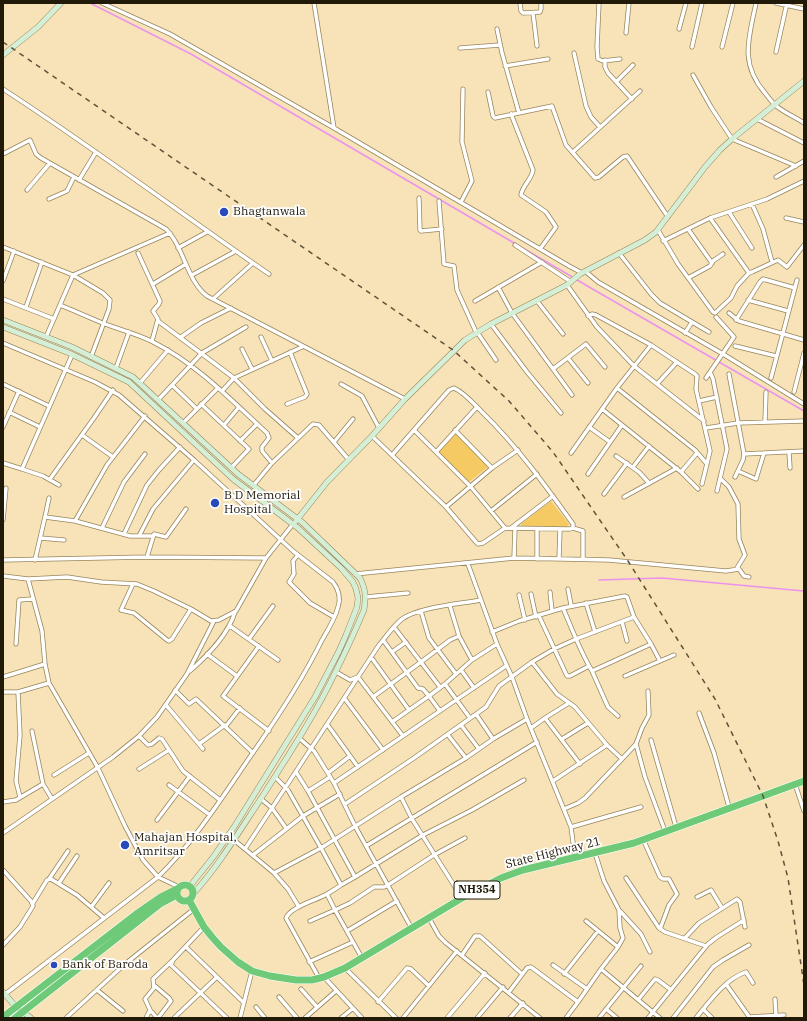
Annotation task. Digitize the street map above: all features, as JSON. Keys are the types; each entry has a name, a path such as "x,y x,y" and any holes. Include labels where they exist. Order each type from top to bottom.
{"highway":[{"name":"State Highway 21","path":"190,886 194,909 204,927 229,955 238,962 252,971 270,976 296,980 321,978 345,968 462,898 501,878 523,870 618,848 644,840 729,807 804,781"},
{"path":"16,1018 178,890 182,885 190,886"},
{"path":"178,890 182,900 191,897"},
{"path":"3,1017 135,915 161,897 178,890"}],"main road":[{"path":"3,55 38,26 61,3"},
{"path":"293,524 327,482 453,350 477,332 570,283 583,273 644,240 658,230 711,160 732,139 804,81"},
{"path":"3,320 46,337 133,376 231,468 298,519 355,574 363,584 365,590 366,597 364,610 336,672 299,738 234,840 204,882 191,897"},
{"path":"3,327 72,355 129,382 233,479 293,524 341,568 353,582 356,589 358,598 357,607 339,651 311,703 234,827 214,856 190,886"},
{"path":"4,994 16,1007 31,1018"}],"street":[{"path":"102,3 170,34 462,202 804,404"},
{"path":"314,3 334,128"},
{"path":"520,3 522,13 541,11 540,3"},
{"path":"599,3 597,56 600,60 620,59"},
{"path":"626,33 629,3"},
{"path":"679,29 686,3"},
{"path":"692,47 702,3"},
{"path":"722,48 732,3"},
{"path":"756,3 748,45 749,64 759,85 775,105 804,123"},
{"path":"776,3 787,4 804,9"},
{"path":"776,52 787,4"},
{"path":"533,13 537,46"},
{"path":"497,29 519,113"},
{"path":"460,48 500,45"},
{"path":"574,53 586,106 591,118 600,127"},
{"path":"506,66 548,59"},
{"path":"605,60 606,70 632,98"},
{"path":"616,82 633,65"},
{"path":"693,75 711,107 732,139 796,166"},
{"path":"3,89 96,152 207,232 269,274"},
{"path":"462,202 472,181 462,142 463,89"},
{"path":"573,152 640,91"},
{"path":"488,92 494,117 552,106 565,142 597,178 623,157 627,156 668,218"},
{"path":"511,114 533,170 532,175 521,191 521,195 546,212 556,227 540,249"},
{"path":"757,119 804,143"},
{"path":"3,154 30,140 36,154 79,180 159,224 170,233 202,293 302,347 405,399"},
{"path":"79,180 96,152"},
{"path":"776,177 804,161"},
{"path":"27,190 50,163"},
{"path":"49,199 67,191 74,177"},
{"path":"663,241 710,218 781,193 804,181"},
{"path":"419,198 420,231 442,229"},
{"path":"439,201 444,264 454,266 457,290 477,332 496,360"},
{"path":"752,204 763,229 772,262"},
{"path":"729,212 752,248"},
{"path":"710,218 749,273"},
{"path":"786,218 804,222"},
{"path":"688,229 712,263"},
{"path":"658,230 663,241 688,278 715,313 731,298 737,286 749,273 779,260 787,267 804,245"},
{"path":"178,248 207,232"},
{"path":"46,337 73,275 170,233"},
{"path":"514,245 542,262 570,283 588,316 634,366 704,421"},
{"path":"3,247 73,275 103,293 110,300 109,309 91,357"},
{"path":"3,281 14,251"},
{"path":"192,275 236,251"},
{"path":"138,253 160,301 160,304 154,308 153,311 158,318 158,321 152,341"},
{"path":"619,253 655,298 666,307 709,332"},
{"path":"688,278 710,266 724,254"},
{"path":"26,308 42,262"},
{"path":"475,301 542,262"},
{"path":"213,299 253,263"},
{"path":"153,284 186,264"},
{"path":"736,320 763,279 795,288"},
{"path":"771,378 797,280"},
{"path":"498,287 512,313 572,396"},
{"path":"3,299 54,319"},
{"path":"748,300 788,311"},
{"path":"537,301 563,334"},
{"path":"60,305 104,324 152,341 191,364 269,436 262,447 262,451 272,463"},
{"path":"181,337 201,323 231,308"},
{"path":"729,313 736,320 804,340"},
{"path":"588,316 592,314 596,315 651,345 697,376 696,388 710,451 702,484"},
{"path":"706,378 734,336 716,317"},
{"path":"158,321 234,378 265,409 298,438"},
{"path":"685,333 692,322"},
{"path":"491,324 560,413"},
{"path":"158,400 202,353 246,327"},
{"path":"116,368 129,332"},
{"path":"261,337 272,361"},
{"path":"3,343 113,390 180,447 298,555 324,574 338,588 339,595 339,602 334,617 313,660 294,693 210,815 180,854 158,877 4,994"},
{"path":"553,369 587,344 605,367"},
{"path":"571,453 617,388 651,345"},
{"path":"735,346 776,356"},
{"path":"222,391 234,378 302,347"},
{"path":"242,349 252,370"},
{"path":"140,383 168,350"},
{"path":"287,404 305,397 307,394 290,352"},
{"path":"794,392 804,353"},
{"path":"22,469 72,355"},
{"path":"568,358 588,383"},
{"path":"657,384 677,362"},
{"path":"710,372 717,397 727,452 717,491"},
{"path":"729,374 744,454 743,460 735,477"},
{"path":"3,384 49,406"},
{"path":"341,384 362,396 379,428"},
{"path":"172,385 196,409"},
{"path":"183,423 218,388"},
{"path":"393,454 452,388 457,390 477,407 518,450 573,524 572,528"},
{"path":"617,388 697,453 707,464"},
{"path":"50,479 113,390"},
{"path":"3,427 19,391"},
{"path":"765,422 766,392"},
{"path":"699,401 717,397"},
{"path":"202,404 248,450 231,468"},
{"path":"436,452 477,407"},
{"path":"224,425 239,408"},
{"path":"602,409 677,468 698,489"},
{"path":"10,412 40,427"},
{"path":"76,521 104,471 144,416"},
{"path":"334,442 353,419"},
{"path":"706,428 738,423 804,421"},
{"path":"240,441 257,424"},
{"path":"588,474 622,424"},
{"path":"253,486 272,463 311,425 319,425 349,460"},
{"path":"589,427 610,442"},
{"path":"414,430 471,487 505,528"},
{"path":"455,430 492,468"},
{"path":"82,435 113,458"},
{"path":"372,436 393,454 446,507 478,544 483,543 505,528 572,528 583,531 583,559"},
{"path":"633,467 649,446"},
{"path":"124,534 147,485 180,447"},
{"path":"446,507 492,468 518,450"},
{"path":"744,454 804,451"},
{"path":"789,452 790,468"},
{"path":"681,472 697,453"},
{"path":"738,471 756,480 764,453"},
{"path":"102,528 124,482 145,454"},
{"path":"616,456 633,467 649,483"},
{"path":"139,536 142,533 153,509 194,460"},
{"path":"3,463 43,476 59,485"},
{"path":"604,494 627,463"},
{"path":"624,497 677,468"},
{"path":"491,511 537,474"},
{"path":"355,574 468,564 514,558 641,562 723,571 736,568 745,555 739,539 738,504 730,487 720,478"},
{"path":"3,520 6,488"},
{"path":"513,528 553,496"},
{"path":"35,560 49,498"},
{"path":"45,517 76,521 130,536 153,536 156,534 164,537 186,510"},
{"path":"3,833 119,753 158,717 187,674 207,654 230,626 236,611 266,558 293,524"},
{"path":"513,528 514,558"},
{"path":"537,529 537,559"},
{"path":"559,559 560,529"},
{"path":"147,557 153,536"},
{"path":"40,538 64,540"},
{"path":"298,555 293,561 294,573 289,582 310,603 334,617"},
{"path":"3,560 147,557 266,558"},
{"path":"468,564 492,632 512,677 530,728 571,827 575,857"},
{"path":"736,568 739,569 744,576 749,577"},
{"path":"3,576 28,579 67,577 101,582 133,584 154,591 208,620 214,621 229,616 236,611"},
{"path":"28,579 32,599 42,631 45,664 49,684 98,768 138,852 150,869 158,877 178,890"},
{"path":"133,584 121,610 134,613 169,641 172,639 191,610"},
{"path":"568,589 571,605"},
{"path":"550,592 552,611"},
{"path":"366,597 408,593"},
{"path":"531,594 537,616 567,676 570,676 589,666"},
{"path":"519,595 525,620"},
{"path":"492,632 571,605 626,596 628,597 634,617 660,661"},
{"path":"16,644 19,600 32,599"},
{"path":"245,849 345,699 371,657 394,627 403,619 421,611 481,600"},
{"path":"586,603 595,632"},
{"path":"249,639 273,606"},
{"path":"450,606 459,636 472,660"},
{"path":"563,608 608,707 618,716"},
{"path":"421,611 427,635 456,674"},
{"path":"345,804 488,705 499,686 532,662 554,649 576,639 634,617"},
{"path":"187,674 214,621"},
{"path":"622,622 627,641"},
{"path":"230,626 278,660"},
{"path":"394,627 440,687"},
{"path":"373,697 450,640 459,636"},
{"path":"383,640 418,688 423,689 440,711"},
{"path":"392,652 406,642"},
{"path":"392,722 445,684 472,660 497,644"},
{"path":"592,671 651,644"},
{"path":"259,646 223,696 269,731"},
{"path":"207,654 237,676"},
{"path":"625,676 674,655"},
{"path":"371,657 409,710"},
{"path":"532,662 557,694 575,707 607,745 622,759"},
{"path":"3,677 45,664"},
{"path":"334,783 506,666"},
{"path":"460,670 474,688"},
{"path":"336,672 350,680 358,677"},
{"path":"358,677 403,736"},
{"path":"3,692 18,692 49,684"},
{"path":"445,684 470,718"},
{"path":"175,690 189,704 196,699 253,753"},
{"path":"564,809 585,798 636,744 649,715 648,691"},
{"path":"18,692 20,735 16,781 20,797"},
{"path":"345,699 383,750"},
{"path":"530,728 569,703"},
{"path":"166,705 203,749"},
{"path":"199,744 225,726 240,708"},
{"path":"698,713 714,753 729,807"},
{"path":"476,714 493,739"},
{"path":"545,718 580,764"},
{"path":"274,873 321,848 527,719"},
{"path":"562,739 588,722"},
{"path":"327,724 358,767"},
{"path":"461,725 479,749"},
{"path":"32,731 43,784 52,799"},
{"path":"448,734 466,758"},
{"path":"139,736 148,745 161,738 180,768 220,800"},
{"path":"299,738 312,747 334,783 355,826 412,929"},
{"path":"651,740 676,827"},
{"path":"366,846 537,742"},
{"path":"636,744 645,777 666,831"},
{"path":"553,781 607,745"},
{"path":"139,769 169,750"},
{"path":"54,775 89,753"},
{"path":"328,773 350,756"},
{"path":"296,772 355,877"},
{"path":"157,820 190,776"},
{"path":"275,777 286,787 341,885"},
{"path":"308,791 330,777"},
{"path":"362,1018 321,978 309,962 286,918 288,914 299,907 327,894 423,835 472,810 524,780"},
{"path":"3,802 11,801 20,797 43,784"},
{"path":"169,784 210,815"},
{"path":"795,784 804,811"},
{"path":"253,855 303,816 340,794"},
{"path":"401,797 412,819 462,898"},
{"path":"261,799 272,808 286,828"},
{"path":"571,827 641,807"},
{"path":"310,921 350,903 374,887 384,888 434,855 465,838"},
{"path":"234,840 274,873 288,889 299,907"},
{"path":"644,840 660,877 663,879 669,879 677,894 669,904 660,929"},
{"path":"3,945 20,927 33,908 33,904 68,851"},
{"path":"595,853 604,881 619,910 641,934 650,952"},
{"path":"59,883 77,856"},
{"path":"3,870 33,904"},
{"path":"626,878 660,929 706,946"},
{"path":"49,879 59,883 92,906 104,918"},
{"path":"92,906 110,883"},
{"path":"697,897 711,890 722,908"},
{"path":"327,894 362,958"},
{"path":"684,938 696,926 737,899 740,902 745,927"},
{"path":"347,931 397,901"},
{"path":"66,1018 125,964 194,909"},
{"path":"566,1018 618,947 622,938 619,910"},
{"path":"429,918 438,936 540,1018"},
{"path":"648,1018 706,946 717,937 744,920"},
{"path":"586,921 618,947"},
{"path":"155,986 145,999 151,1012 158,1018 171,1002 169,998 155,986 153,981 154,977 186,947 204,927"},
{"path":"564,974 598,931"},
{"path":"462,955 475,936 480,936 522,974"},
{"path":"309,962 353,942"},
{"path":"673,1018 713,967 749,945"},
{"path":"186,947 244,1003"},
{"path":"403,1018 457,951"},
{"path":"173,960 171,963 172,965 199,993 227,1018"},
{"path":"553,965 587,989"},
{"path":"599,1018 641,966"},
{"path":"509,992 527,968 531,967 578,1002"},
{"path":"345,968 396,1018"},
{"path":"378,1002 407,968 411,969 429,986"},
{"path":"601,969 660,1018"},
{"path":"240,1018 252,971"},
{"path":"696,1018 726,984 746,972 753,983"},
{"path":"448,1018 485,973"},
{"path":"174,1018 217,977"},
{"path":"638,1000 655,979 671,990"},
{"path":"726,984 750,1018 784,1015"},
{"path":"477,1018 503,987"},
{"path":"301,989 317,1007"},
{"path":"97,990 123,1011"},
{"path":"306,1018 336,991"},
{"path":"278,997 297,1018"},
{"path":"775,999 776,1016"},
{"path":"510,1018 523,1003"},
{"path":"256,1007 265,1018"},
{"path":"341,1018 352,1009"},
{"path":"606,1009 617,1018"},
{"path":"703,1009 712,1018"},
{"path":"146,1018 148,1013 151,1012"}],"shaded area":[{"path":"456,434 488,467 469,482 438,453"},
{"path":"551,501 569,524 567,527 522,526 521,524"}],"waterway":[{"path":"90,3 191,54 574,278"},
{"path":"577,280 804,411"},
{"path":"599,580 662,578 804,591"}],"railway":[{"path":"3,42 453,350 509,401 553,452 628,561 715,699 763,796 778,841 788,878 804,985"}],"place":[{"name":"Bhagtanwala","path":"224,212"},
{"name":"B D Memorial Hospital","path":"215,503"},
{"name":"Mahajan Hospital, Amritsar","path":"125,845"},
{"name":"Bank of Baroda","path":"54,965"}]}
